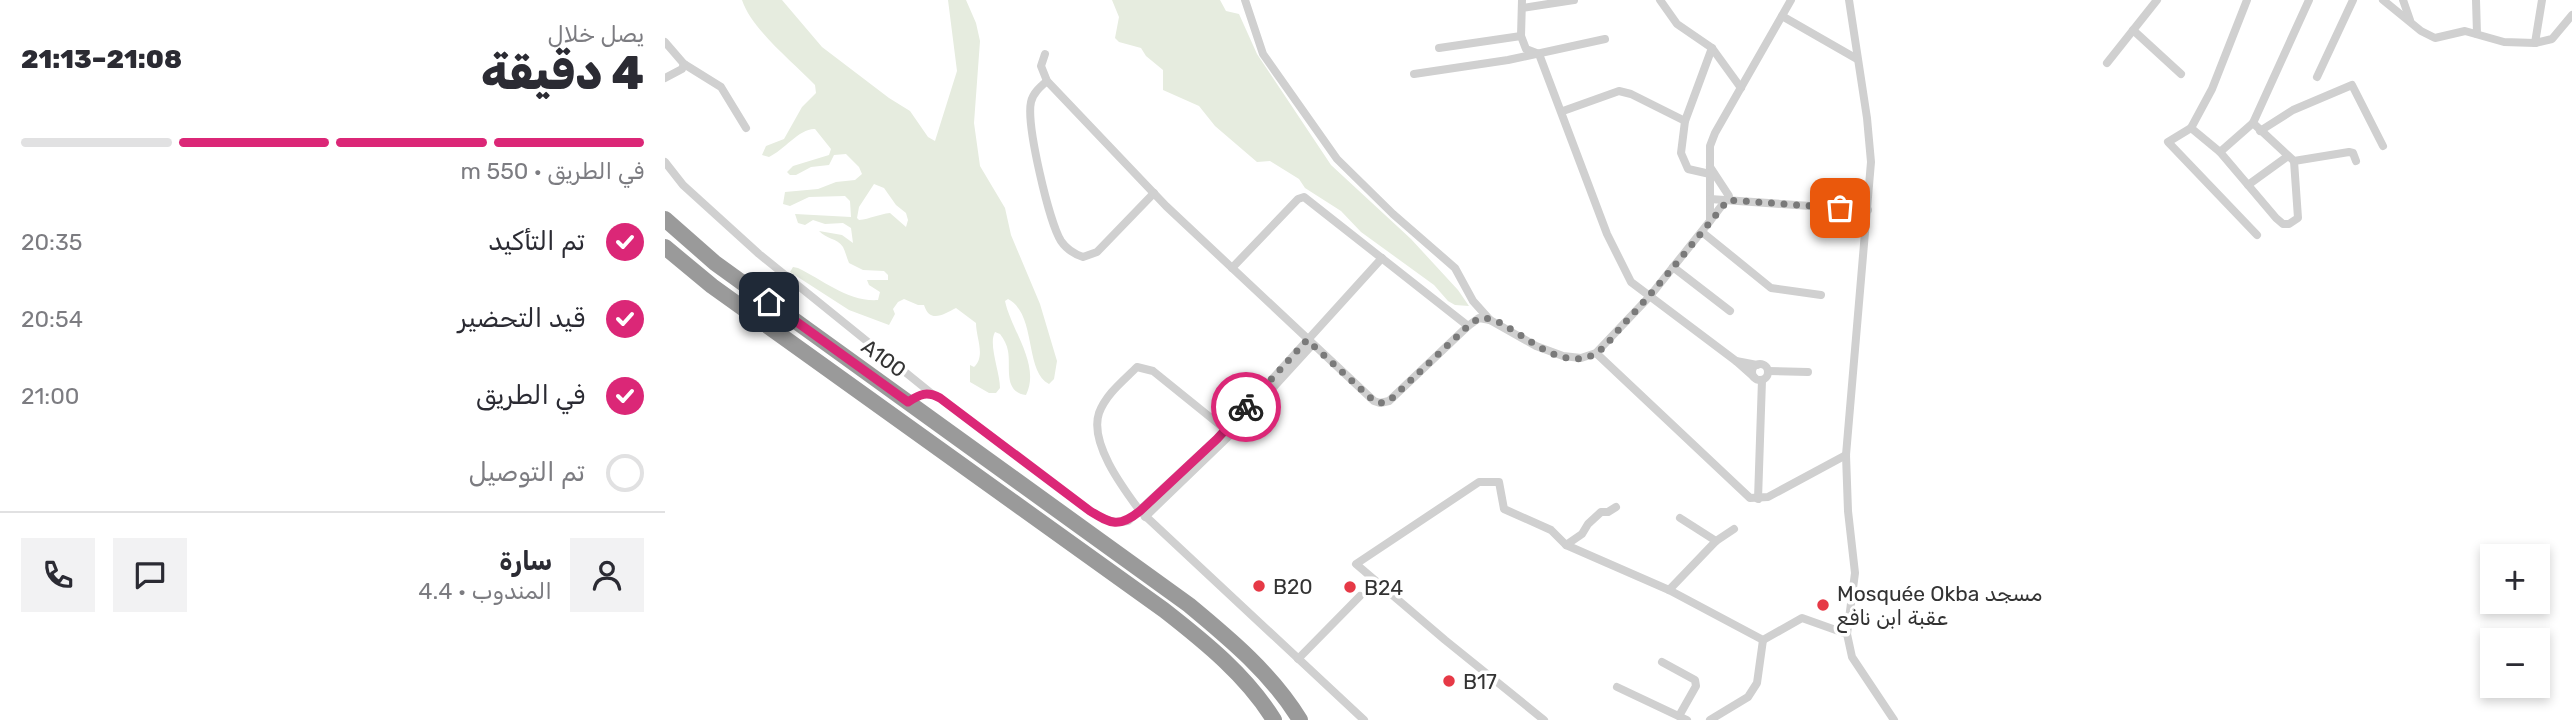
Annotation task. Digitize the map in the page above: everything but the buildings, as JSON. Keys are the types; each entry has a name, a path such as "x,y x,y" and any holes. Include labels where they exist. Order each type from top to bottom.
{"highway":[{"name":"A100","path":"665,219 715,264 1200,614 1252,659 1300,720"},
{"name":"A100","path":"665,247 712,286 1183,625 1235,671 1274,720"}],"street":[{"path":"1245,0 1263,54 1337,159 1393,214 1455,268 1473,301 1490,320"},
{"path":"1574,0 1522,4 1521,36 1526,49 1539,54 1563,111 1607,234 1631,282 1758,378 1766,377 1768,371"},
{"path":"1710,221 1710,146 1791,0"},
{"path":"1849,0 1871,162 1846,455 1848,511 1855,573 1847,634 1852,657 1894,720"},
{"path":"2107,64 2157,0"},
{"path":"2247,0 2212,89 2191,128 2168,142 2257,235"},
{"path":"2220,152 2253,123 2309,0"},
{"path":"2317,77 2353,0"},
{"path":"2383,0 2427,36 2435,38 2465,31 2504,41 2535,43 2552,40 2572,15"},
{"path":"2403,0 2410,22"},
{"path":"2476,0 2477,34"},
{"path":"2535,43 2542,0"},
{"path":"1662,1 1677,24 1712,48 1741,88"},
{"path":"1782,16 1857,60"},
{"path":"2133,30 2181,74"},
{"path":"1439,48 1521,36"},
{"path":"1414,74 1539,54 1605,39"},
{"path":"665,42 684,64 721,87 746,128"},
{"path":"1045,54 1041,66 1047,81 1154,193 1309,343 1374,401 1380,403 1389,401 1479,318 1490,320 1537,346 1563,356 1581,358 1596,353 1650,296 1728,200 1727,191 1710,170 1688,169 1681,153 1685,121 1712,48"},
{"path":"665,78 681,69 684,64"},
{"path":"1047,81 1035,92 1031,101 1032,123 1050,215 1062,243 1069,251 1083,257 1097,252 1154,193"},
{"path":"2260,131 2293,110 2352,85 2383,146"},
{"path":"1563,111 1619,91 1631,94 1685,121"},
{"path":"2191,128 2220,152 2283,224 2295,222 2298,218 2291,159 2253,123"},
{"path":"2248,185 2291,159 2349,152 2353,153 2356,161"},
{"path":"665,162 683,185 759,254 931,393 1103,519 1119,524 1142,514 1228,432 1382,258"},
{"path":"1232,268 1298,199 1304,197 1468,326"},
{"path":"1710,199 1868,210"},
{"path":"1702,232 1771,288 1821,295"},
{"path":"1673,267 1730,312"},
{"path":"1596,353 1750,498 1767,497 1846,455"},
{"path":"1736,361 1764,365 1768,371"},
{"path":"1757,365 1752,370 1758,378 1758,499"},
{"path":"1228,432 1153,371 1137,367 1105,401 1096,428 1118,481 1142,514 1364,720"},
{"path":"1768,371 1808,372"},
{"path":"908,402 923,393 931,393"},
{"path":"1544,720 1356,564 1479,482 1499,482 1504,509 1551,530 1566,545 1669,590 1763,640"},
{"path":"1566,545 1582,534 1601,512 1608,512 1616,507"},
{"path":"1680,518 1716,541"},
{"path":"1669,590 1716,541 1734,529"},
{"path":"1298,659 1360,596"},
{"path":"1763,640 1802,618 1847,634"},
{"path":"1710,720 1748,697 1757,683 1763,640"},
{"path":"1617,687 1683,718 1696,685 1695,680 1662,662"}],"shaded area":[{"path":"742,0 782,0 822,47 910,111 928,137 935,141 957,71 948,0 966,0 980,41 974,123 980,166 1005,208 1011,235 1040,304 1057,361 1054,379 1049,384 1041,377 1036,367 1023,317 1017,306 1008,299 1005,301 1008,312 1028,360 1030,384 1026,395 1019,393 1011,384 1007,347 1000,334 995,332 993,344 1000,388 996,393 989,393 970,382 970,365 974,367 979,358 976,323 956,308 934,316 924,305 904,299 893,309 895,314 889,325 849,310 790,272 793,267 798,268 846,294 867,300 878,300 880,292 869,285 867,280 888,280 884,271 863,270 849,263 841,244 819,231 842,235 853,243 851,228 843,223 825,224 813,220 805,225 798,223 795,214 851,217 850,201 845,196 809,197 790,206 783,204 785,192 818,189 836,182 855,180 862,174 846,154 834,155 829,165 811,167 796,175 790,175 787,172 793,166 829,155 831,149 815,129 804,132 769,157 762,155 766,146 784,139 802,107 816,93 815,85 774,45 747,11","holes":["874,184 884,188 896,205 906,213 906,227 890,213 859,220 857,218 859,207"]},
{"path":"1112,0 1220,0 1226,11 1239,14 1257,54 1331,165 1411,239 1458,290 1469,306 1455,305 1448,301 1434,285 1361,232 1341,211 1305,188 1299,179 1270,161 1257,162 1215,126 1199,106 1163,90 1163,70 1146,56 1141,48 1119,42 1115,38 1119,17"}],"way so far":[{"path":"1246,407 1307,340 1374,401 1380,403 1389,401 1479,318 1502,325 1537,346 1563,356 1581,358 1596,353 1650,296 1728,200 1840,208"}],"place":[{"name":"B20","path":"1259,586"},
{"name":"B24","path":"1350,587"},
{"name":"Mosquée Okba مسجد عقبة ابن نافع","path":"1823,605"},
{"name":"B17","path":"1449,681"}],"route":[{"path":"769,302 908,402 923,393 931,393 940,398 1090,511 1119,524 1128,521 1140,511 1217,439 1246,407"}]}
